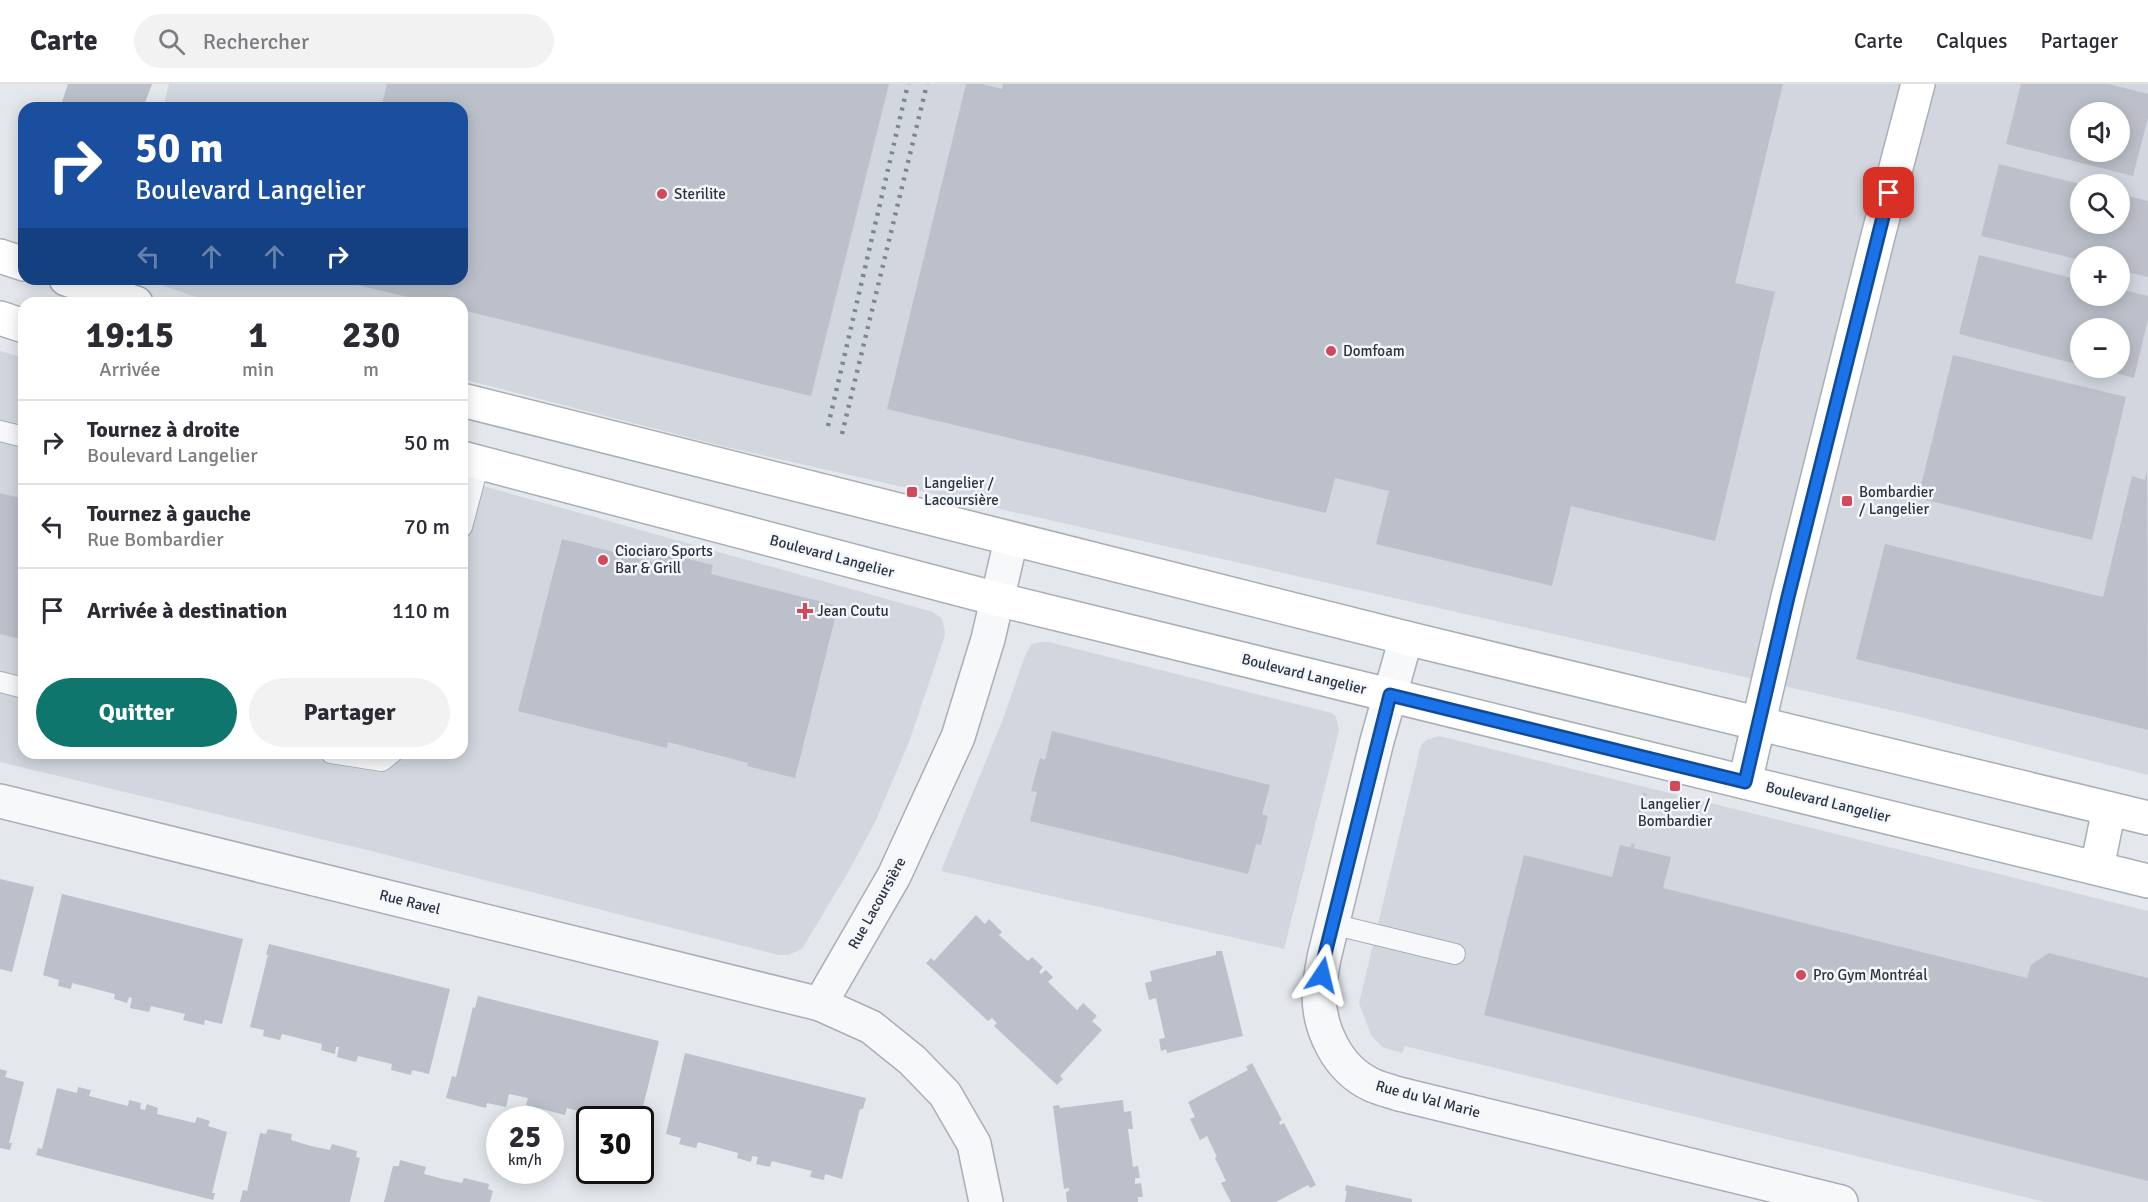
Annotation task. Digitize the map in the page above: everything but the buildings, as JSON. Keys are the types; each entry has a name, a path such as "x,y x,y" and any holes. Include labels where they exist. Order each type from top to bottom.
{"main road":[{"path":"1745,782 1875,248 1918,84"},
{"path":"0,256 18,262"},
{"path":"84,285 118,297"},
{"path":"0,318 18,324"},
{"path":"468,402 1406,638 2148,818"},
{"name":"Boulevard Langelier","path":"471,460 997,599 2148,880"},
{"path":"2097,868 2109,809"}],"street":[{"name":"Rue Lacoursière","path":"820,1004 894,876 958,737 988,639 1011,540"},
{"name":"Rue du Val Marie","path":"1406,638 1332,924 1319,992 1326,1032 1346,1067 1370,1084 1399,1094 1841,1202"},
{"name":"Rue Ravel","path":"0,801 820,1004"},
{"path":"820,1004 871,1027 912,1060 945,1094 974,1144 986,1202"}],"lane":[{"path":"0,431 18,436"},
{"path":"468,482 471,460"},
{"path":"0,682 18,686"},
{"path":"1332,924 1455,954"}],"shaded area":[{"path":"169,84 2148,84 2148,775 1908,714 726,447 468,381 468,297 195,297 162,285 468,285 468,102 164,102"},
{"path":"0,351 18,356 18,759 468,759 468,482 933,612 942,619 945,632 909,742 876,820 850,869 802,949 788,955 779,955 375,852 0,762"},
{"path":"1049,642 1332,713 1336,717 1339,730 1284,949 941,871 1003,719 1025,656 1031,645"},
{"path":"1439,736 2148,911 2148,1202 2045,1202 1405,1046 1402,1053 1382,1047 1371,1035 1359,1003 1421,745 1426,740"}],"railway":[{"path":"828,426 908,84"},
{"path":"842,434 927,84"}],"place":[{"name":"Sterilite","path":"662,194"},
{"name":"Domfoam","path":"1331,351"},
{"name":"Langelier / Lacoursière","path":"912,492"},
{"name":"Bombardier / Langelier","path":"1847,501"},
{"name":"Ciociaro Sports Bar & Grill","path":"603,560"},
{"name":"Jean Coutu","path":"805,611"},
{"name":"Langelier / Bombardier","path":"1675,786"},
{"name":"Pro Gym Montréal","path":"1801,975"}],"route":[{"path":"1322,975 1324,958 1390,695 1745,782 1788,597 1889,193"}]}
